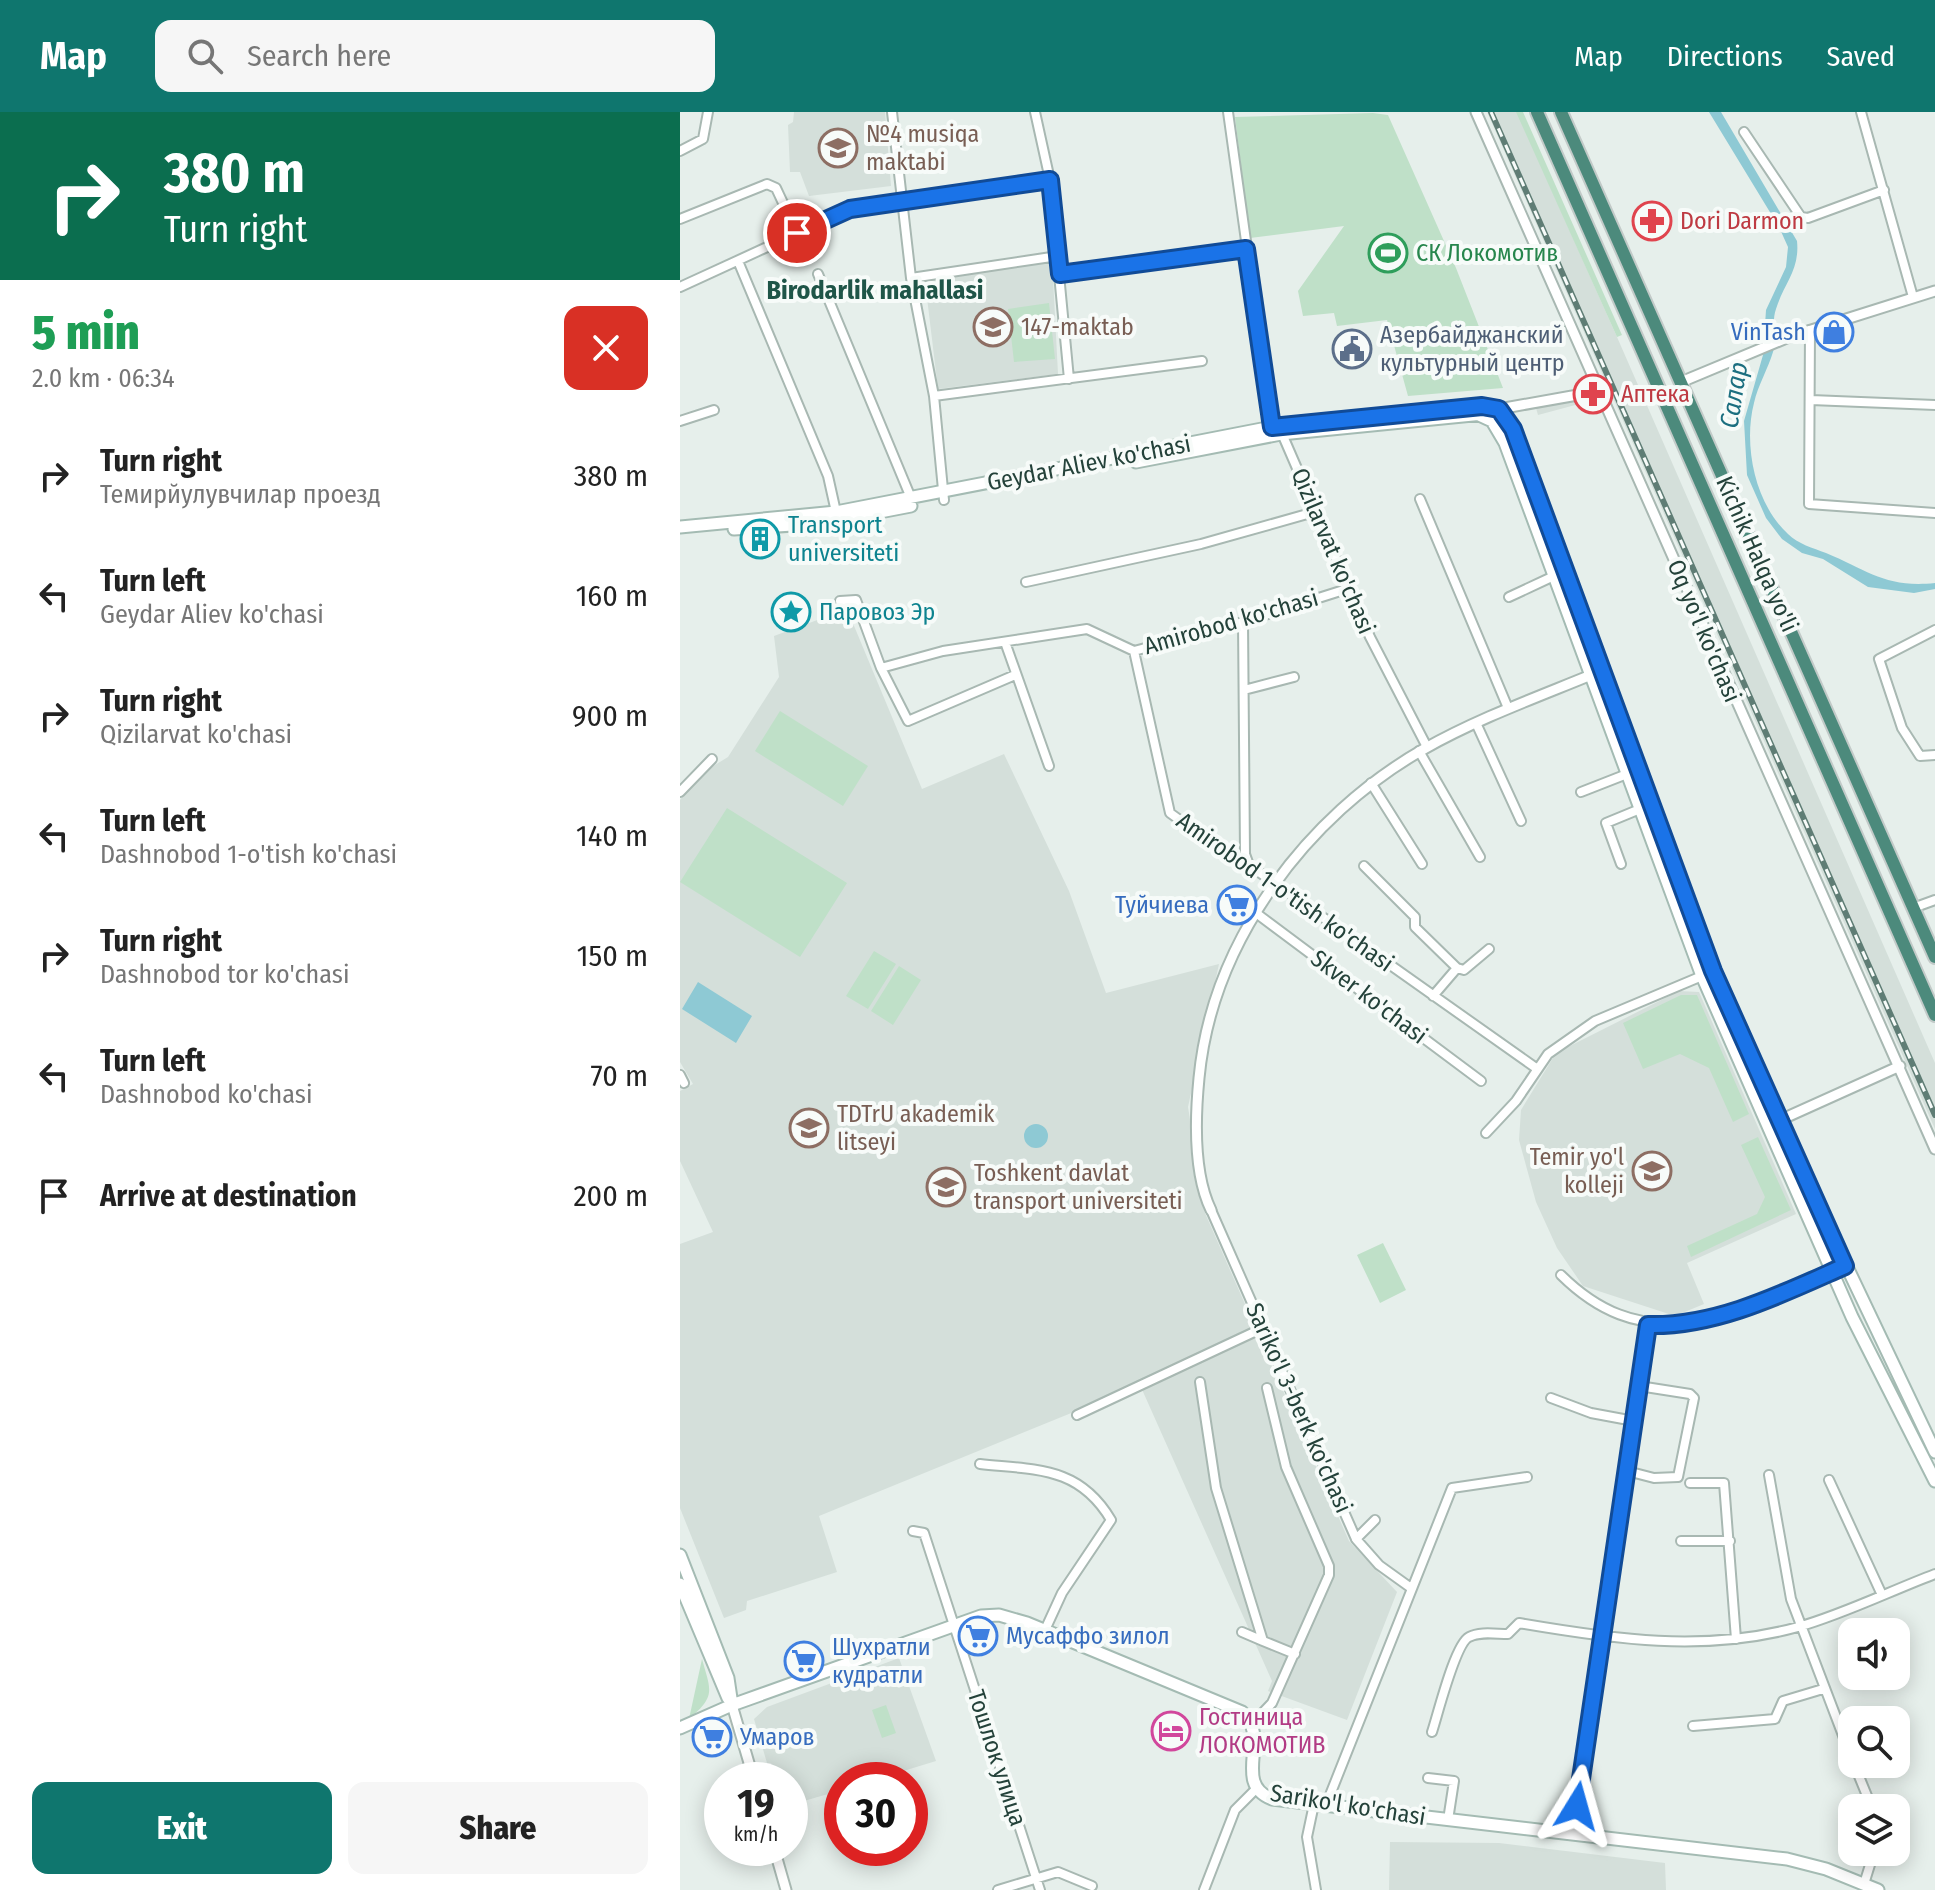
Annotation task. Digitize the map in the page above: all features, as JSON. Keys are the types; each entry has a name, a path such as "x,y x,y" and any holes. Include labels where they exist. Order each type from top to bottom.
{"highway":[{"name":"Kichik Halqa yo'li","path":"1537,112 1935,1015"},
{"name":"Kichik Halqa yo'li","path":"1561,112 1935,957"},
{"path":"1661,391 1681,382"}],"main road":[{"name":"Geydar Aliev ko'chasi","path":"680,534 822,519 1276,430 1465,407 1499,409"},
{"name":"Geydar Aliev ko'chasi","path":"1276,430 1479,415 1499,409"},
{"path":"1499,409 1516,437 1554,576 1596,673 1627,774 1707,974 1773,1123 1832,1272 1935,1481"},
{"path":"1479,415 1492,421 1501,433 1538,516 1707,974"},
{"name":"Geydar Aliev ko'chasi","path":"680,527 822,519 836,512 911,498 943,496"},
{"path":"1773,1123 1935,1452"},
{"path":"1832,1272 1845,1266"},
{"path":"1890,1392 1901,1385"},
{"path":"680,1555 728,1678 732,1705"},
{"path":"680,1584 719,1682 732,1705"},
{"path":"680,1728 732,1705 955,1625 995,1615 1045,1630 1229,1704 1253,1723"},
{"name":"Sariko'l ko'chasi","path":"1253,1723 1256,1738 1251,1774 1257,1788 1272,1799 1787,1859 1878,1890"}],"street":[{"path":"680,151 703,139 708,112"},
{"path":"892,112 911,278 934,396 943,496"},
{"path":"1035,112 1050,180 1069,379"},
{"name":"Qizilarvat ko'chasi","path":"1228,112 1246,249 1276,430 1318,511 1370,637 1423,749 1480,857"},
{"name":"Oq yo'l ko'chasi","path":"1476,112 1736,706 1935,1149"},
{"path":"1861,112 1913,297"},
{"path":"1744,132 1801,217 1808,218 1884,190"},
{"path":"680,287 850,209 900,199 1050,180"},
{"path":"680,219 767,184 776,188 797,233"},
{"path":"1060,274 1246,249"},
{"path":"911,278 1058,256"},
{"path":"738,261 828,476 836,512"},
{"path":"818,274 911,498"},
{"path":"1681,382 1789,337 1935,291"},
{"path":"1810,330 1809,504 1935,513"},
{"path":"934,396 1202,361"},
{"name":"Geydar Aliev ko'chasi","path":"1499,409 1600,391"},
{"path":"1811,400 1935,405"},
{"path":"680,421 714,410"},
{"path":"1420,499 1508,708"},
{"path":"1026,582 1201,544 1318,511"},
{"path":"1509,597 1554,576"},
{"name":"Amirobod ko'chasi","path":"881,668 943,651 1087,629 1134,651 1243,622 1350,588"},
{"path":"840,601 856,600 881,668 904,718 912,722 1015,675"},
{"path":"1243,622 1245,854 1249,865"},
{"path":"1935,630 1879,659 1902,728 1920,756 1935,755"},
{"path":"1005,642 1049,766"},
{"name":"Amirobod 1-o'tish ko'chasi","path":"1134,651 1168,811 1234,859 1277,884 1536,1068"},
{"path":"1211,1210 1204,1194 1200,1162 1198,1103 1202,1055 1220,980 1256,913 1320,831 1371,783 1423,749 1476,723 1596,673"},
{"path":"1244,690 1294,677"},
{"path":"1476,723 1521,821"},
{"path":"680,792 712,759"},
{"path":"1581,792 1627,774"},
{"path":"1371,783 1422,864"},
{"path":"1621,864 1606,823 1640,809"},
{"path":"1364,866 1416,917 1415,927 1457,968 1464,970 1489,949"},
{"path":"1913,908 1935,900"},
{"name":"Skver ko'chasi","path":"1256,913 1481,1081"},
{"path":"1433,996 1457,968"},
{"path":"1486,1133 1516,1101 1548,1054 1595,1021 1707,974"},
{"path":"1773,1123 1900,1066"},
{"name":"Sariko'l 3-berk ko'chasi","path":"1211,1210 1356,1539 1379,1565 1411,1588"},
{"path":"1561,1275 1605,1310 1648,1325 1677,1324 1719,1316 1832,1272"},
{"path":"1573,1835 1648,1325"},
{"path":"1077,1415 1265,1327"},
{"path":"1200,1382 1216,1488 1263,1641"},
{"path":"1627,1471 1654,1478 1678,1476 1694,1398 1690,1394 1639,1386"},
{"path":"1253,1723 1272,1703 1329,1575 1329,1566 1286,1467 1267,1388"},
{"path":"1551,1398 1591,1413 1634,1421"},
{"path":"980,1464 1058,1473 1097,1498 1111,1520 1062,1593 1045,1630"},
{"path":"1769,1475 1791,1599 1838,1726"},
{"path":"1316,1890 1307,1837 1452,1488 1527,1477"},
{"path":"1829,1480 1882,1595"},
{"path":"1690,1483 1723,1481 1736,1639"},
{"path":"1356,1539 1375,1520"},
{"name":"Тошлок улица","path":"913,1531 924,1533 1040,1890"},
{"path":"1681,1541 1730,1541"},
{"path":"1432,1732 1465,1639 1473,1635 1510,1633 1519,1623 1602,1637 1702,1642 1736,1639 1801,1626 1935,1574"},
{"path":"1242,1632 1295,1654"},
{"path":"1693,1726 1775,1719 1783,1701 1823,1689"},
{"path":"732,1705 749,1762"},
{"path":"1428,1778 1454,1781 1448,1820"},
{"path":"1204,1890 1235,1810 1257,1788"},
{"path":"779,1866 786,1890"},
{"path":"1864,1884 1870,1866"},
{"path":"998,1890 1058,1872 1092,1886"}],"shaded area":[{"name":"№4 musiqa maktabi","path":"794,112 885,112 891,186 809,196 800,172 790,172 788,125 793,122"},
{"path":"1487,112 1517,112 1617,337 1935,1063 1935,1129"},
{"name":"147-maktab","path":"1052,258 1058,374 938,389 925,281"},
{"path":"1592,393 1594,400 1538,415 1536,408"},
{"name":"Toshkent davlat transport universiteti","path":"847,609 922,789 1004,754 1069,891 1106,993 1219,964 1188,1107 1205,1213 1349,1541 1397,1592 1347,1720 1268,1691 1272,1681 1140,1385 819,1516 837,1572 747,1601 746,1610 724,1618 680,1508 680,1244 713,1232 680,1161 680,1091 693,1084 680,1062 680,800 697,776 728,757 779,677 774,636"},
{"name":"Temir yo'l kolleji","path":"1679,991 1699,992 1796,1214 1687,1263 1704,1304 1675,1316 1583,1286 1557,1248 1536,1202 1519,1140 1521,1110 1556,1053"},
{"path":"899,1658 936,1761 824,1762 824,1795 808,1800 808,1762 767,1762 754,1719 767,1707"},
{"path":"1390,1842 1499,1843 1665,1863 1666,1890 1389,1890"}],"green space":[{"path":"1516,112 1523,112 1622,335 1617,337"},
{"name":"СК Локомотив","path":"1388,115 1456,268 1503,388 1408,396 1387,320 1337,326 1334,313 1303,316 1298,291 1344,226 1250,238 1235,117"},
{"path":"1049,303 1055,359 1014,362 1008,309"},
{"path":"780,711 868,766 843,806 755,751"},
{"path":"727,808 847,883 800,957 680,882"},
{"path":"874,951 896,964 868,1009 846,996"},
{"path":"899,966 921,980 893,1025 871,1011"},
{"path":"1681,995 1697,995 1749,1114 1733,1122 1709,1068 1680,1054 1643,1069 1623,1023"},
{"path":"1758,1137 1791,1210 1691,1257 1687,1246 1757,1214 1765,1197 1741,1145"},
{"path":"1383,1243 1406,1290 1380,1303 1357,1255"},
{"path":"702,1659 709,1692 704,1704 689,1719"},
{"path":"886,1705 896,1733 882,1738 872,1710"}],"water":[{"name":"Салар","path":"1709,112 1721,112 1797,241 1794,268 1775,314 1773,352 1756,396 1751,419 1754,473 1767,507 1788,534 1801,543 1878,577 1903,583 1935,583 1935,589 1914,593 1868,587 1823,559 1802,553 1782,539 1766,518 1747,475 1744,421 1763,355 1766,310 1786,267 1788,247"},
{"path":"698,982 752,1016 736,1043 682,1009"},
{"path":"1036,1124 1045,1127 1048,1136 1045,1145 1036,1148 1027,1145 1024,1136 1027,1127"}],"railway":[{"path":"1491,112 1935,1115"}],"place":[{"name":"№4 musiqa maktabi","path":"838,148"},
{"name":"Dori Darmon","path":"1652,221"},
{"name":"СК Локомотив","path":"1388,253"},
{"name":"147-maktab","path":"993,327"},
{"name":"VinTash","path":"1834,332"},
{"name":"Азербайджанский культурный центр","path":"1352,349"},
{"name":"Аптека","path":"1593,394"},
{"name":"Transport universiteti","path":"760,539"},
{"name":"Паровоз Эр","path":"791,612"},
{"name":"Туйчиева","path":"1237,905"},
{"name":"TDTrU akademik litseyi","path":"809,1128"},
{"name":"Temir yo'l kolleji","path":"1652,1171"},
{"name":"Toshkent davlat transport universiteti","path":"946,1187"},
{"name":"Мусаффо зилол","path":"978,1636"},
{"name":"Шухратли кудратли","path":"804,1661"},
{"name":"Гостиница ЛОКОМОТИВ","path":"1171,1731"},
{"name":"Умаров","path":"712,1737"}],"district":[{"name":"Birodarlik mahallasi","path":"875,290"}],"route":[{"path":"797,233 850,209 900,199 1050,180 1060,274 1246,249 1272,427 1482,406 1499,409 1513,429 1713,971 1845,1266 1703,1321 1648,1325 1577,1806"}]}
